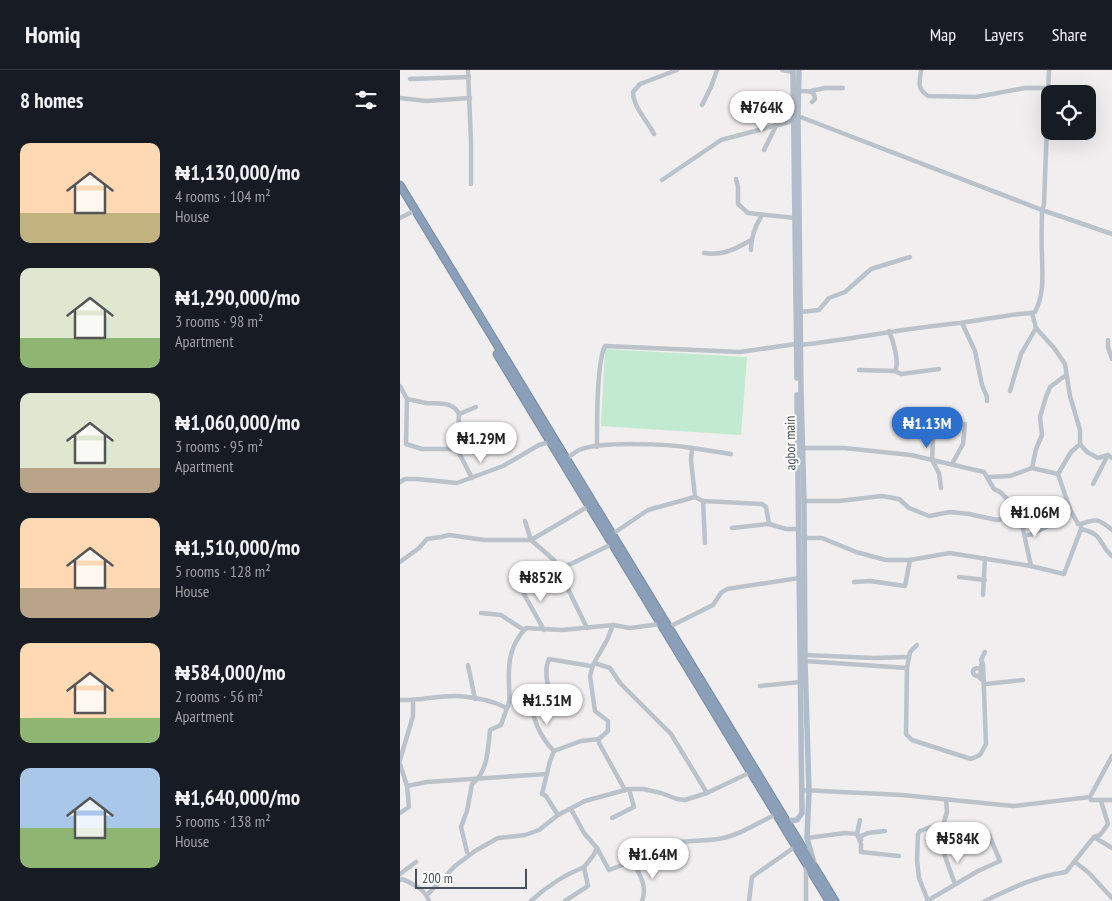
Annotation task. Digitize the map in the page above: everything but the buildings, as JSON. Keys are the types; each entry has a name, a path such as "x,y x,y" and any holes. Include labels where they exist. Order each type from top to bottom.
{"highway":[{"path":"400,185 567,459 610,536 612,544 829,901"},
{"path":"400,193 589,506 669,627 835,901"}],"main road":[{"name":"agbor main","path":"795,71 799,90 795,218 798,345 800,682 802,790 805,814"},
{"name":"agbor main","path":"795,71 793,121 800,312 798,345 803,448 805,658 809,791 805,814"},
{"path":"787,821 797,820 805,814"},
{"path":"805,814 807,838 815,866"}],"street":[{"path":"468,70 471,184"},
{"path":"654,134 647,120 636,108 633,92 640,84 677,70"},
{"path":"702,105 712,87 717,70"},
{"path":"782,70 795,71"},
{"path":"921,70 919,87 928,96 976,97 1025,88 1041,88"},
{"path":"1048,85 1049,70"},
{"path":"410,79 469,77"},
{"path":"799,90 811,91 825,88 843,88"},
{"path":"811,91 815,97 812,102"},
{"path":"400,98 426,101 470,98"},
{"path":"798,116 1042,210 1112,234"},
{"path":"662,180 721,140 793,121"},
{"path":"764,150 777,124"},
{"path":"597,446 599,385 605,346 740,352 864,337 889,331 1035,312 1038,307 1043,281 1042,210 1044,205 1045,140"},
{"path":"736,179 738,204 748,213 795,218"},
{"path":"400,218 412,212"},
{"path":"751,250 751,240 762,215"},
{"path":"704,253 724,253 751,240"},
{"path":"800,312 819,310 829,298 845,292 871,269 910,257"},
{"path":"1032,313 1036,328 1065,364 1070,396 1080,430 1080,444 1087,452 1098,458 1110,457"},
{"path":"962,323 974,351 982,385 987,397 986,401"},
{"path":"1010,391 1021,354 1036,328"},
{"path":"889,331 898,364 895,371"},
{"path":"1108,340 1112,359"},
{"path":"859,370 895,371 902,374 939,369"},
{"path":"1032,468 1036,449 1042,435 1040,417 1046,397 1050,387 1066,375"},
{"path":"400,388 407,399 406,444 422,449 457,449"},
{"path":"407,399 428,403 445,403 458,410 457,449 472,478"},
{"path":"459,414 476,407"},
{"path":"934,423 932,460 939,473 941,488"},
{"path":"952,464 962,444 965,424"},
{"path":"400,482 405,479 417,479 457,483 503,466 539,445 550,442"},
{"path":"1080,444 1071,452 1058,474 1070,509 1078,524 1080,527 1095,533 1112,556"},
{"path":"567,459 578,450 597,446 656,445 731,454"},
{"path":"692,448 691,460 695,497"},
{"path":"803,448 844,448 911,455 984,472 994,489 1015,506 1020,515 1031,566"},
{"path":"1093,484 1110,457"},
{"path":"988,477 1010,476 1032,468 1058,474"},
{"path":"804,501 838,501 882,496 899,499 910,508 929,516 950,512 997,520 1020,515"},
{"path":"610,536 648,510 695,497 704,501 762,504 766,507 769,524"},
{"path":"704,501 705,543"},
{"path":"400,562 419,548 427,539 449,535 484,540 531,540 589,506"},
{"path":"803,538 822,538 856,552 886,560 910,560 950,553 1031,566 1064,574 1080,527 1091,520 1098,520 1112,530"},
{"path":"525,521 531,540 554,560 587,628"},
{"path":"1025,535 1042,530 1056,522"},
{"path":"732,528 769,524 786,529 798,529"},
{"path":"544,630 515,578 543,574 573,563 612,544"},
{"path":"984,595 985,558"},
{"path":"854,582 870,581 905,586 910,560"},
{"path":"959,577 985,580"},
{"path":"669,627 713,605 727,589 799,578"},
{"path":"481,613 501,615 524,630"},
{"path":"467,852 461,827 467,810 472,784 479,778 488,754 490,730 501,725 507,708 510,698 508,672 512,649 515,641 524,630 526,628 544,630 613,625 630,628 660,624"},
{"path":"554,751 581,741 599,739 608,731 608,721 596,712 590,676 592,665 607,640 613,625"},
{"path":"917,645 910,652 907,668 906,731 909,738 971,758 980,755 986,744 983,664 981,660 985,652"},
{"path":"805,658 908,657"},
{"path":"805,658 907,668"},
{"path":"556,708 550,695 547,681 547,664 549,659 610,668 620,684 671,734 707,794"},
{"path":"983,664 978,668 981,672 978,676 983,683"},
{"path":"468,666 475,699"},
{"path":"983,683 1023,680"},
{"path":"760,686 800,682"},
{"path":"400,700 413,701 458,696 498,704 507,708"},
{"path":"400,760 413,716 413,701"},
{"path":"531,705 535,724 554,751"},
{"path":"599,739 599,743 627,790 634,807 612,818"},
{"path":"554,751 542,794 546,796 558,815"},
{"path":"1090,797 1109,768 1112,756"},
{"path":"400,764 407,786 409,807 400,813"},
{"path":"427,895 455,866 476,851 498,838 525,835 540,830 558,815 586,801 627,790 643,789 685,800 707,794 751,772"},
{"path":"407,786 427,782 547,774"},
{"path":"802,790 946,799 1013,806 1090,797 1091,800 1112,800"},
{"path":"946,799 947,812 942,829 931,827 920,831 918,834 917,860 919,878 927,901 978,871 1000,861 989,835"},
{"path":"985,901 1043,876 1066,872 1094,837 1100,835 1108,824 1101,801"},
{"path":"571,809 584,833 597,848 609,870 633,861 660,856 659,847 668,844 732,836 776,814"},
{"path":"860,820 857,834 861,844"},
{"path":"1106,827 1112,828"},
{"path":"885,831 868,833 861,836 862,852 899,856"},
{"path":"807,838 845,833 857,834"},
{"path":"1094,837 1112,848"},
{"path":"749,901 752,877 796,846"},
{"path":"530,901 565,876 584,867 597,848"},
{"path":"943,851 955,884"},
{"path":"633,861 643,882 645,892 642,901"},
{"path":"416,862 401,878 417,886 427,895 429,901"},
{"path":"806,862 806,901"},
{"path":"1075,862 1112,898"},
{"path":"565,901 588,886 584,867"}],"green space":[{"path":"605,349 747,357 741,435 601,426"}]}
